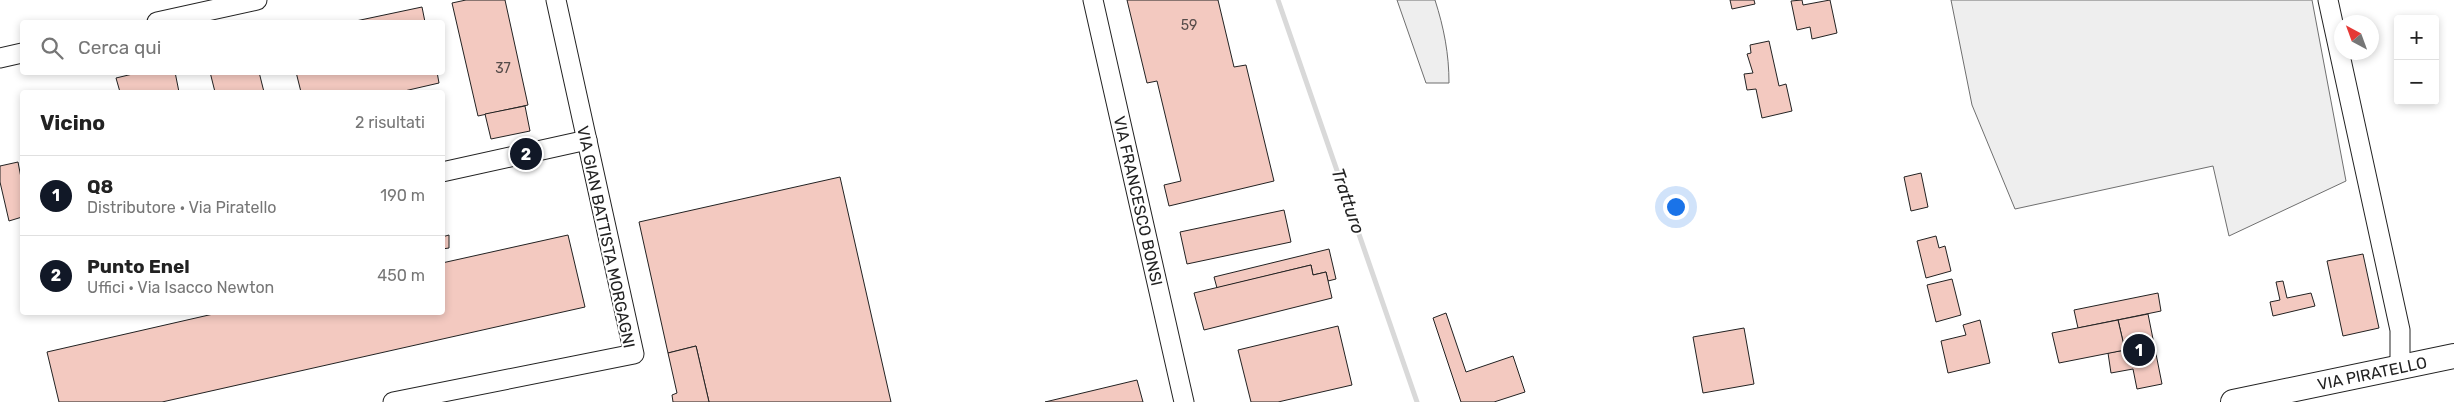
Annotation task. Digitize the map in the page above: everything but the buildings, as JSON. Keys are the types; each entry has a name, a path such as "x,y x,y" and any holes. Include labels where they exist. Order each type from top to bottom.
{"main road":[{"name":"VIA PIRATELLO","path":"2233,402 2454,356"}],"street":[{"path":"166,20 257,0"},
{"name":"VIA GIAN BATTISTA MORGAGNI","path":"393,402 634,354 556,0"},
{"name":"VIA FRANCESCO BONSI","path":"1093,0 1184,402"},
{"path":"2328,0 2400,330 2400,368"},
{"path":"0,58 20,53"},
{"path":"445,171 587,140"}],"shaded area":[{"path":"1397,0 1435,0 1445,41 1449,83 1426,83"},
{"path":"1951,0 2312,0 2346,181 2229,236 2213,166 2015,209 1972,105"}],"waterway":[{"name":"Tratturo","path":"1278,0 1417,402"}],"place":[{"name":"Punto Enel","path":"526,154"},
{"name":"Q8","path":"2139,350"}]}
